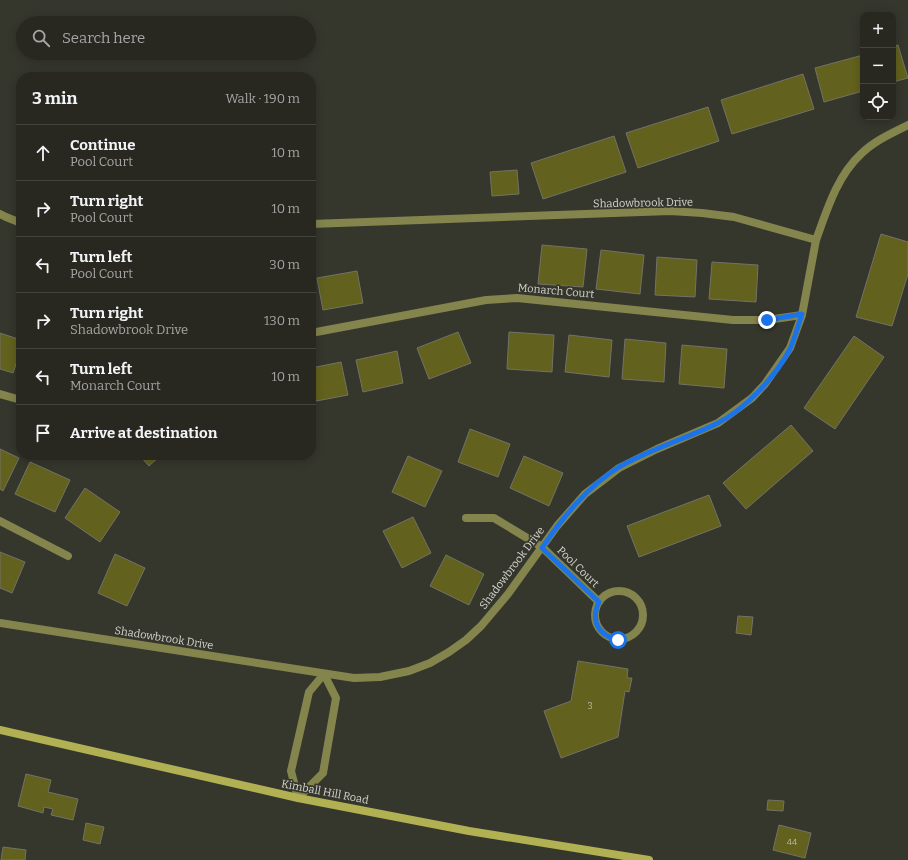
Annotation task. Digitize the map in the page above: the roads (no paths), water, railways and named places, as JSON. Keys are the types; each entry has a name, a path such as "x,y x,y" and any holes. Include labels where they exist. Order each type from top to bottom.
{"street":[{"path":"816,240 835,191 849,167 862,153 877,142 908,125"},
{"name":"Shadowbrook Drive","path":"0,623 354,678 380,677 409,671 430,663 466,640 481,626 508,594 557,526 585,494 619,468 718,423 752,398 765,384 790,348 802,314 816,240 734,217 670,211 316,224"},
{"path":"0,214 16,221"},
{"name":"Monarch Court","path":"316,332 486,300 517,298 733,320 767,320 802,314"},
{"path":"0,394 16,399"},
{"name":"Pool Court","path":"466,518 494,518 542,548 599,602"},
{"path":"0,521 68,556"},
{"name":"Pool Court","path":"611,592 627,592 634,596 643,608 644,616 638,631 626,639 618,640 605,635 596,623 596,609 599,602 604,596 611,592"},
{"path":"324,674 336,698 323,774 298,798 291,771 309,692 324,674"},
{"name":"Kimball Hill Road","path":"0,730 298,798 469,830 649,860"}]}
